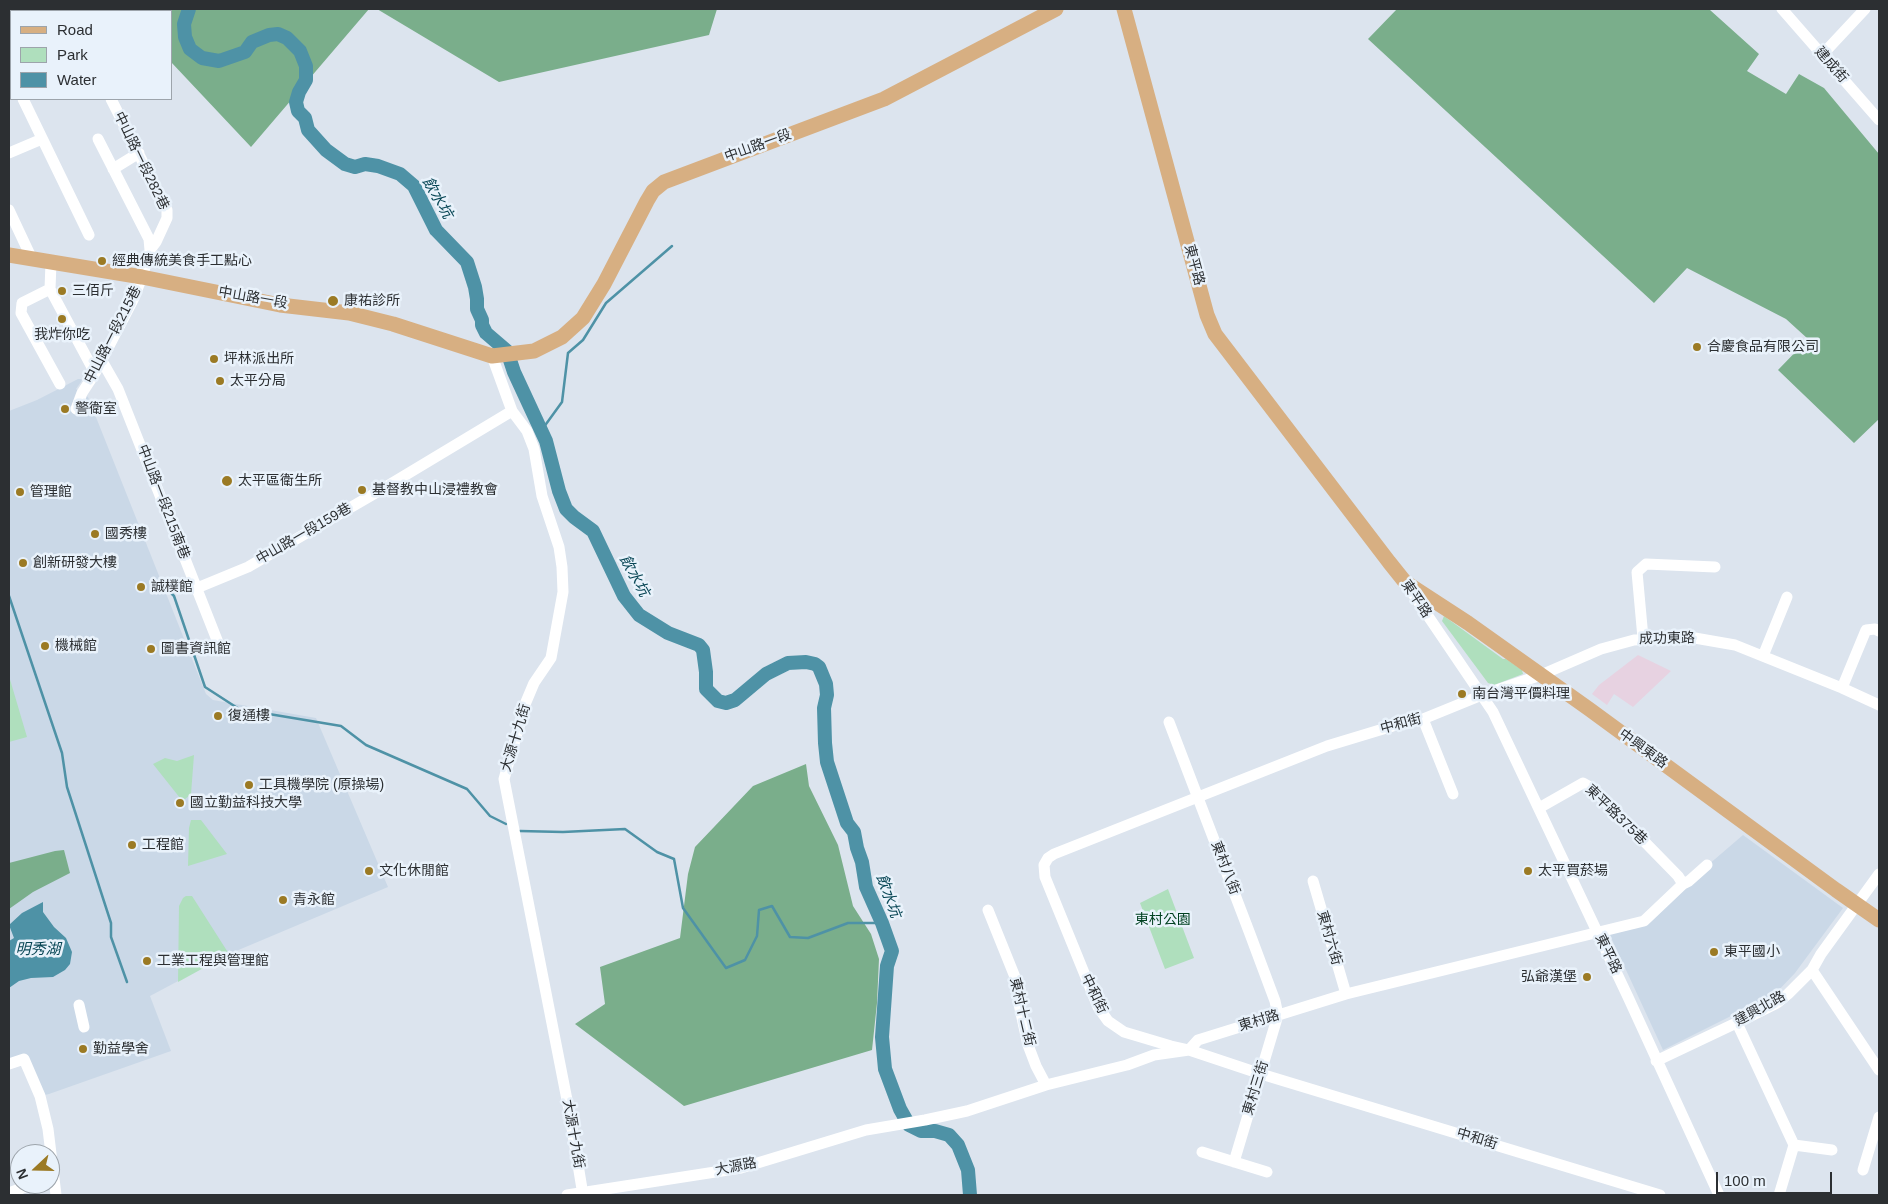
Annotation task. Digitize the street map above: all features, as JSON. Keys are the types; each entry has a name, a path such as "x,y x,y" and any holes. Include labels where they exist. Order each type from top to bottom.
{"main road":[{"name":"中山路一段","path":"9,255 142,277 280,304 349,313 393,324 492,356 526,352 562,337 583,318 604,284 646,201 653,191 664,182 884,99 1056,9"},
{"name":"東平路","path":"1124,9 1207,315 1215,334 1405,582"},
{"name":"中興東路","path":"1405,582 1448,609 1541,675 1879,920"}],"street":[{"name":"建成街","path":"1782,9 1879,120"},
{"path":"1822,55 1865,9"},
{"path":"23,100 89,234"},
{"name":"中山路一段282巷","path":"112,100 167,210 167,218 156,242 150,250 142,277"},
{"path":"9,153 42,139"},
{"path":"98,139 148,239 150,250"},
{"path":"113,169 139,153"},
{"path":"9,210 32,259"},
{"path":"51,263 50,289 95,373"},
{"name":"中山路一段215巷","path":"76,409 82,393 102,361 133,300 142,277"},
{"path":"50,289 22,303 21,313 60,384"},
{"name":"大源十九街","path":"492,356 512,411 526,431 534,449 542,496 559,547 562,592 551,658 534,683 526,702 504,779 569,1110 583,1194"},
{"name":"中山路一段215南巷","path":"102,361 118,389 219,645"},
{"name":"中山路一段159巷","path":"196,588 248,567 379,492 512,411"},
{"path":"1643,638 1637,572 1646,564 1715,568"},
{"name":"東平路","path":"1405,582 1493,712 1719,1195"},
{"path":"1763,656 1787,597"},
{"path":"1842,688 1866,630 1875,629 1879,631"},
{"name":"成功東路","path":"1482,695 1541,675 1601,649 1643,638 1696,638 1735,645 1879,705"},
{"name":"中和街","path":"1482,695 1423,719 1345,739 1054,854 1048,858 1044,865 1046,877 1089,989 1098,1007 1108,1021 1124,1032 1189,1050 1261,1074 1660,1195"},
{"path":"1423,719 1453,794"},
{"name":"東村八街","path":"1169,722 1275,1001 1278,1015"},
{"name":"東平路375巷","path":"1539,808 1583,783 1592,788 1678,876 1683,884"},
{"path":"1598,934 1644,921 1706,865"},
{"name":"建興北路","path":"1656,1060 1776,1003 1812,970 1821,954 1879,874"},
{"name":"東村六街","path":"1314,881 1346,994"},
{"name":"東村十二街","path":"988,910 1017,982 1019,1004 1028,1046 1046,1085"},
{"name":"東村路","path":"925,1120 967,1111 1046,1085 1127,1065 1154,1055 1189,1050 1198,1040 1346,994 1598,934"},
{"path":"1812,970 1879,1070"},
{"path":"79,1005 84,1027"},
{"name":"東村三街","path":"1234,1162 1278,1015"},
{"path":"1737,1023 1794,1145 1779,1195"},
{"path":"9,1064 24,1059 40,1096 48,1129 49,1144"},
{"path":"1863,1170 1879,1117"},
{"name":"大源路","path":"567,1195 741,1168 866,1130 925,1120"},
{"path":"1794,1145 1832,1150"},
{"path":"1202,1152 1267,1172"},
{"path":"1867,1158 1879,1161"}],"shaded area":[{"name":"國立勤益科技大學","path":"78,379 83,379 76,389 88,397 206,694 213,700 316,718 388,887 229,954 150,996 171,1051 40,1096 26,1055 9,1061 9,411 37,400"},
{"path":"1638,655 1671,671 1633,707 1614,694 1607,705 1592,694 1599,685"},
{"name":"東平國小","path":"1743,835 1843,908 1795,973 1775,994 1663,1050 1608,931 1644,920"}],"green space":[{"path":"120,9 369,9 251,147 172,63 172,10"},
{"path":"377,9 717,9 709,35 499,82"},
{"path":"1397,9 1710,10 1759,54 1747,71 1786,94 1799,74 1824,88 1879,154 1879,419 1854,443 1778,370 1808,339 1786,319 1687,268 1654,303 1368,39"},
{"path":"1444,616 1503,659 1506,659 1522,670 1523,674 1494,685 1488,683 1442,621"},
{"path":"9,676 27,737 9,742"},
{"path":"194,755 191,794 184,800 180,798 153,764 165,758 177,761"},
{"path":"806,764 809,786 838,845 853,906 871,934 879,959 872,1050 684,1106 575,1024 605,1004 600,967 680,938 688,874 695,847 753,786"},
{"path":"191,820 201,820 227,854 188,866"},
{"path":"64,850 70,873 33,892 9,909 9,863"},
{"name":"東村公園","path":"1168,889 1194,958 1165,969 1140,903"},
{"path":"186,896 192,896 229,954 178,982 179,906"}],"water":[{"name":"明秀湖","path":"43,902 43,912 54,927 66,938 72,952 70,964 65,970 53,977 31,978 19,981 9,988 9,941 14,938 9,925 22,913"}],"waterway":[{"name":"飲水坑","path":"189,9 184,24 185,37 190,49 202,58 219,61 245,52 252,42 269,35 278,34 287,38 300,51 306,66 306,80 296,102 298,111 305,118 308,130 326,150 345,164 355,167 365,164 378,166 400,174 414,186 436,230 467,262 475,287 477,309 482,325 486,333 507,351 514,372 546,441 559,491 566,509 593,531 624,596 639,615 668,633 699,645 703,650 706,689 718,701 726,703 735,700 766,674 788,663 806,662 819,667 826,684 827,695 824,708 827,762 847,823 854,832 866,887 892,951 887,966 882,1037 885,1069 900,1109 909,1125 921,1131 935,1131 949,1135 958,1145 968,1170 970,1195"},
{"path":"541,431 562,402 568,353 583,340 606,303 672,246"},
{"path":"164,586 174,596 205,687 239,709 341,726 366,745 467,789 490,816 506,824"},
{"path":"9,596 62,753 67,787 111,923 111,937 127,982"},
{"path":"520,831 563,832 625,829 657,852 674,859 683,908 726,968 745,960 757,936 759,910 772,906 790,937 808,938 848,923 882,923"}],"place":[{"name":"經典傳統美食手工點心","path":"102,261"},
{"name":"三佰斤","path":"62,291"},
{"name":"康祐診所","path":"333,301"},
{"name":"我炸你吃","path":"62,319"},
{"name":"合慶食品有限公司","path":"1697,347"},
{"name":"坪林派出所","path":"214,359"},
{"name":"太平分局","path":"220,381"},
{"name":"警衛室","path":"65,409"},
{"name":"太平區衛生所","path":"227,481"},
{"name":"基督教中山浸禮教會","path":"362,490"},
{"name":"管理館","path":"20,492"},
{"name":"國秀樓","path":"95,534"},
{"name":"創新研發大樓","path":"23,563"},
{"name":"誠樸館","path":"141,587"},
{"name":"機械館","path":"45,646"},
{"name":"圖書資訊館","path":"151,649"},
{"name":"南台灣平價料理","path":"1462,694"},
{"name":"復通樓","path":"218,716"},
{"name":"工具機學院 (原操場)","path":"249,785"},
{"name":"國立勤益科技大學","path":"180,803"},
{"name":"工程館","path":"132,845"},
{"name":"文化休閒館","path":"369,871"},
{"name":"太平買菸場","path":"1528,871"},
{"name":"青永館","path":"283,900"},
{"name":"東平國小","path":"1714,952"},
{"name":"工業工程與管理館","path":"147,961"},
{"name":"弘爺漢堡","path":"1587,977"},
{"name":"勤益學舍","path":"83,1049"}]}
